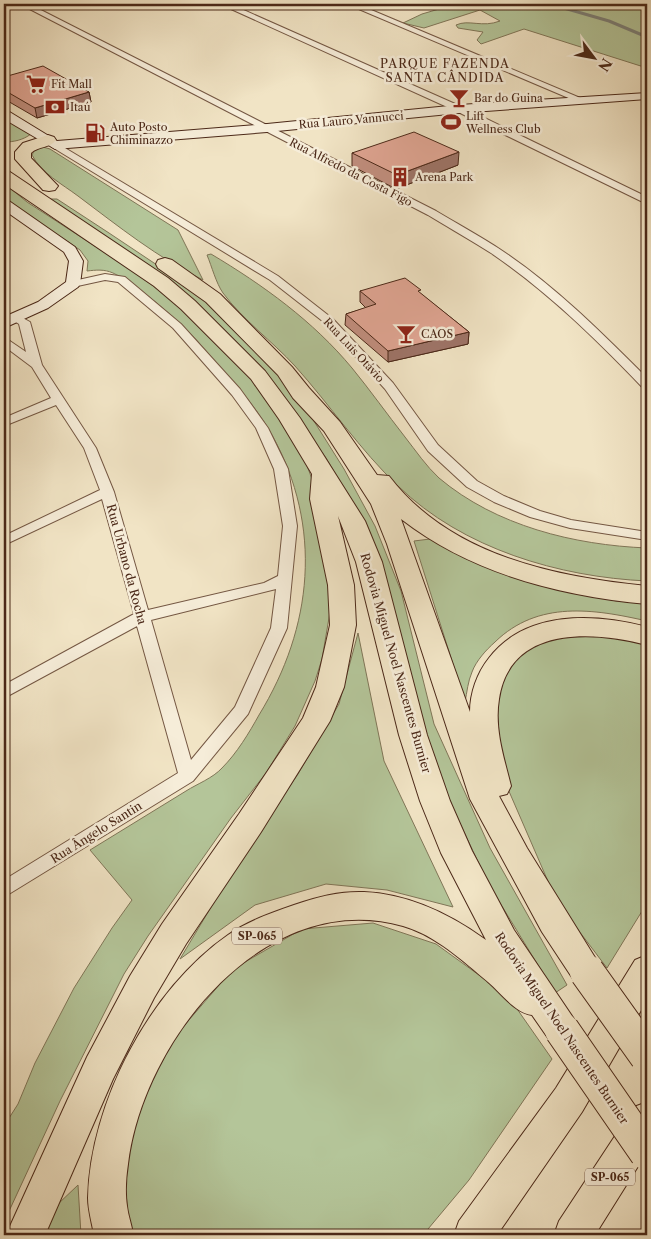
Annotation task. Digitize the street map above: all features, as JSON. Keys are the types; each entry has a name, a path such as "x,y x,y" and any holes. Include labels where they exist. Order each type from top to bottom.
{"highway":[{"path":"49,186 23,159 23,152 29,146 51,142"},
{"path":"4,158 49,186 214,298 275,360 397,502 411,515 441,536 488,559 574,587 647,595"},
{"name":"Rodovia Miguel Noel Nascentes Burnier","path":"4,176 161,282 196,311 258,375 324,471 353,521 369,562 413,735 435,801 457,853 502,940 647,1153"},
{"path":"332,427 383,504 399,544 485,799 516,858 554,922 647,1056"},
{"path":"25,1235 100,1069 142,987 174,934 250,823 316,721 330,687 343,625 341,585 322,499 324,471"},
{"path":"554,922 497,789 484,737 485,698 490,679 501,660 518,644 565,626 599,626 626,629 647,636"},
{"name":"SP-065","path":"114,1235 107,1199 112,1149 130,1090 154,1042 200,980 232,950 267,930 301,914 343,906 378,906 404,913 442,928 528,997 562,1030"},
{"path":"473,1235 528,1161 569,1100 647,970"},
{"name":"SP-065","path":"573,1235 647,1119"}],"street":[{"name":"Rua Alfredo da Costa Figo","path":"24,4 432,214 495,251 590,328 647,385"},
{"path":"224,4 459,109 647,202"},
{"path":"351,4 581,100"},
{"name":"Rua Lauro Vannucci","path":"51,142 267,128 459,109 647,96"},
{"name":"Rua Luis Otávio","path":"4,114 274,278 329,321 389,386 433,448 472,484 499,499 536,514 570,524 647,536"},
{"path":"4,204 70,250 76,261 73,284 42,305 10,321"},
{"name":"Rua Ângelo Santin","path":"4,888 188,776 242,710 279,628 285,579 290,526 281,469 262,428 236,392 177,326 121,279 105,277 73,284"},
{"name":"Rua Urbano da Rocha","path":"10,321 24,322 36,365 90,448 107,492 141,618 188,776"},
{"name":"Rua Urbano da Rocha","path":"4,340 36,365"},
{"path":"4,422 58,400"},
{"path":"4,541 107,492"},
{"path":"4,692 141,618 268,587 285,579"}],"green space":[{"path":"456,4 647,4 647,68 524,29 481,44 477,40 483,32 458,28 456,25 461,23 487,24 500,21 480,10 424,28 403,23 422,14"},
{"path":"4,116 31,134 25,138 4,142"},
{"path":"43,147 50,149 178,230 203,280 170,262 139,241 46,173 32,155 35,149"},
{"path":"4,183 27,202 124,265 177,303 255,382 305,460 313,482 327,549 330,612 322,659 315,681 295,726 266,773 231,818 148,936 124,974 60,1101 4,1222 4,1126 18,1104 35,1063 74,988 132,900 90,850 214,775 233,756 251,729 277,681 291,647 300,612 305,576 305,541 299,505 288,470 272,435 229,377 192,336 159,305 134,286 113,273 103,270 87,271 88,261 80,250 4,199"},
{"path":"46,199 57,199 169,273 217,309 281,378 312,418 344,469 375,526 401,591 434,724 490,848 567,985 555,993 489,885 447,796 414,697 391,598 360,515 326,458 292,410 233,342"},
{"path":"211,254 268,291 321,335 352,368 421,458 439,478 461,495 485,509 537,530 592,543 647,548 647,581 580,573 514,556 482,543 452,527 424,508 384,472 295,366 231,303 216,280 207,255"},
{"path":"430,539 519,577 616,601 647,603 647,621 587,611 567,611 529,619 495,642 482,656 471,675 465,702 414,541"},
{"path":"358,633 384,761 453,907 387,890 326,884 255,905 180,959 235,867 298,774 339,704"},
{"path":"615,633 647,645 647,903 607,968 557,902 508,789 496,738 497,697 505,671 523,650 564,634"},
{"path":"373,923 436,944 508,996 552,1059 469,1180 423,1235 128,1235 120,1217 129,1122 176,1035 233,969 302,929"},
{"path":"78,1185 81,1235 42,1235 57,1205"}],"building":[{"path":"43,66 89,92 35,108 4,90 4,77"},
{"path":"414,132 459,152 397,175 352,153"},
{"name":"CAOS","path":"405,278 421,290 418,291 469,332 388,351 346,314 376,304 360,291"}],"waterway":[{"path":"550,4 609,21 647,37"}],"place":[{"name":"Fit Mall","path":"36,84"},
{"name":"Bar do Guina","path":"459,98"},
{"name":"Itaú","path":"55,107"},
{"name":"Lift Wellness Club","path":"451,122"},
{"name":"Auto Posto Chiminazzo","path":"95,133"},
{"name":"Arena Park","path":"400,177"},
{"name":"CAOS","path":"406,334"}],"district":[{"name":"PARQUE FAZENDA SANTA CÂNDIDA","path":"445,70"}]}
